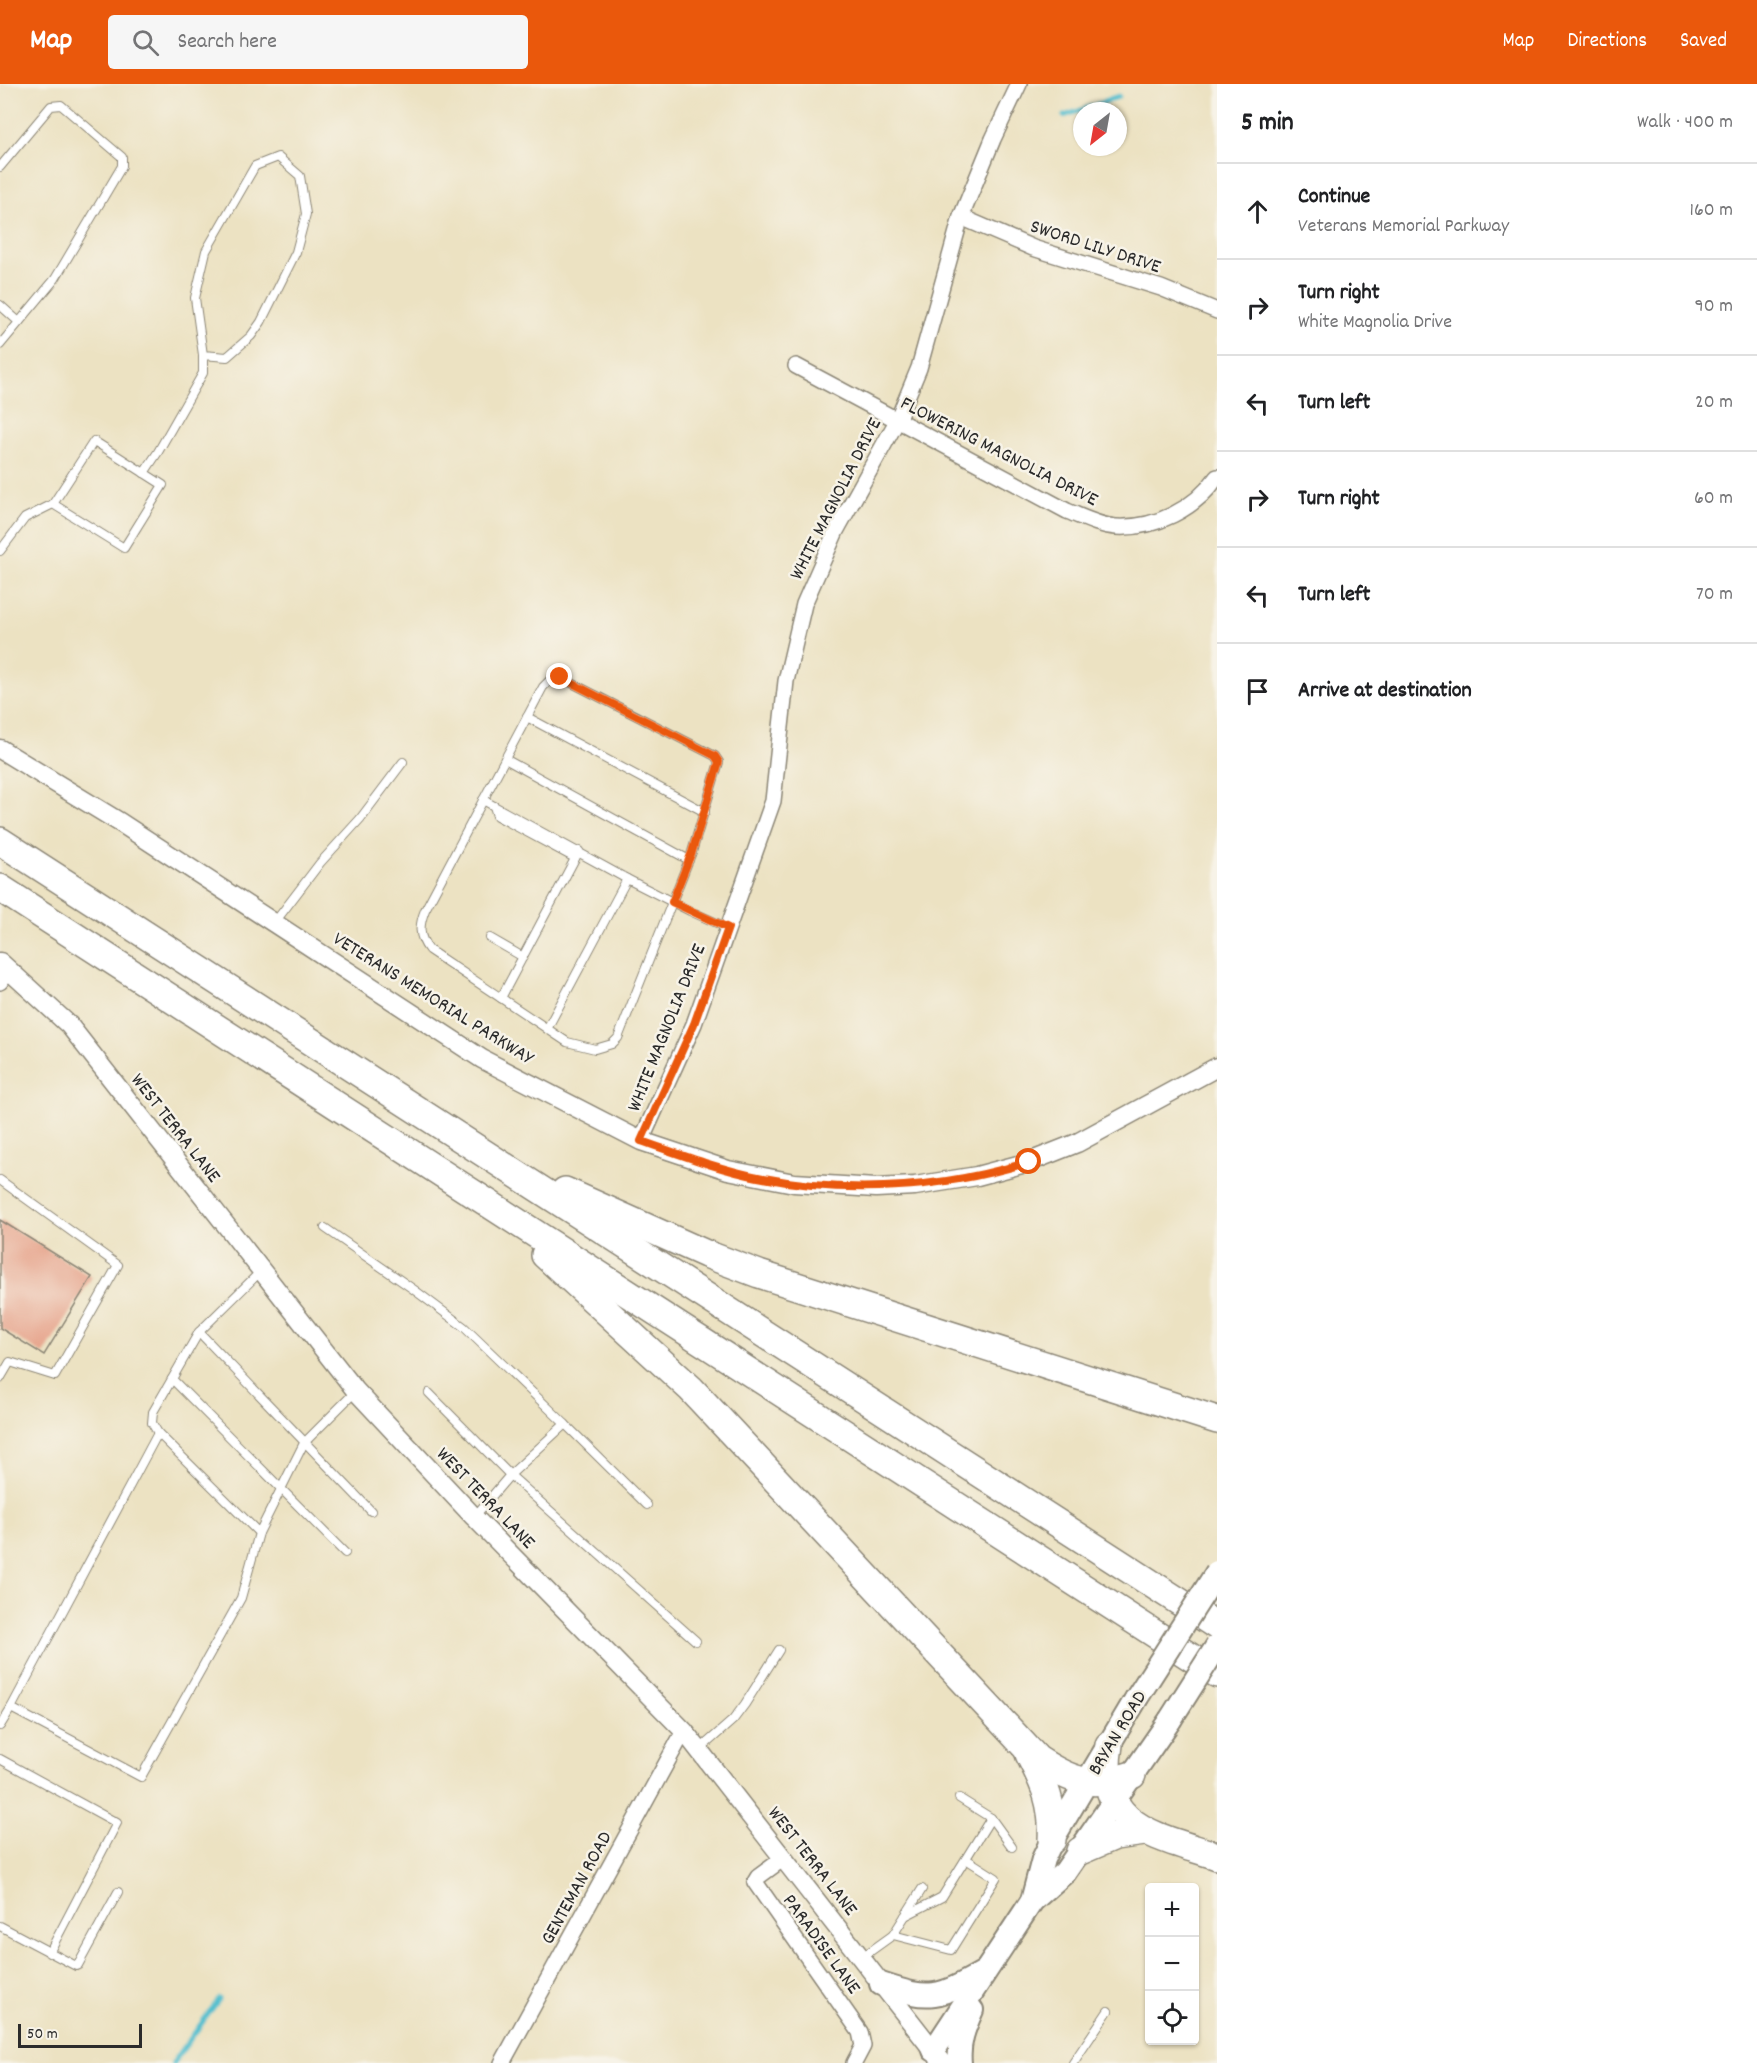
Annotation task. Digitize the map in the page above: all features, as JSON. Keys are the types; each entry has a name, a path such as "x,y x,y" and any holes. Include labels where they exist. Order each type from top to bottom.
{"highway":[{"path":"0,841 1217,1626"},
{"path":"0,888 1217,1674"},
{"path":"501,1164 606,1208 706,1254 759,1274 1217,1420"},
{"path":"464,1187 552,1261 691,1389 1025,1748 1037,1759 1060,1773 1110,1785"},
{"path":"1108,1745 1105,1765 1110,1785 1124,1816 1145,1832 1217,1856"},
{"path":"1025,1748 1044,1784 1050,1803 1053,1818 1052,1840"},
{"path":"1080,1851 1115,1836 1145,1832"}],"main road":[{"name":"BRYAN ROAD","path":"1108,1745 1217,1572"},
{"name":"BRYAN ROAD","path":"1032,1901 1042,1859 1052,1840 1110,1785 1170,1720 1217,1646"},
{"name":"BRYAN ROAD","path":"939,2056 988,1970 1032,1901 1065,1872 1080,1851 1110,1785"},
{"path":"881,1984 920,1995 940,1994 957,1988 988,1970"},
{"path":"960,2063 958,2049 962,2035 988,1970"}],"street":[{"name":"WHITE MAGNOLIA DRIVE","path":"641,1141 694,1024 773,801 786,681 804,604 836,531 897,421 919,368 962,217 993,139 1019,84"},
{"name":"SWORD LILY DRIVE","path":"962,217 1034,248 1161,288 1217,311"},
{"name":"FLOWERING MAGNOLIA DRIVE","path":"796,366 1067,511 1090,521 1115,526 1141,524 1166,518 1205,492 1217,477"},
{"name":"VETERANS MEMORIAL PARKWAY","path":"0,749 121,823 482,1059 641,1141 728,1170 767,1179 876,1188 915,1186 977,1176 1052,1154 1107,1128 1217,1067"},
{"name":"WEST TERRA LANE","path":"3,971 69,1025 356,1391 474,1517 684,1731 939,2056"},
{"name":"GENTEMAN ROAD","path":"502,2063 684,1731"},
{"name":"PARADISE LANE","path":"784,1858 758,1876 755,1882 860,2032 863,2046 854,2063"}],"lane":[{"path":"0,167 51,106 61,105 122,157 122,166 55,279 0,345"},
{"path":"144,473 203,373 203,355 195,298 206,251 255,166 278,157 300,176 306,214 296,252 261,322 251,336 227,357 203,355"},
{"path":"0,305 20,322"},
{"path":"0,551 25,518 53,504 94,441 163,485 124,548 53,504"},
{"path":"553,677 560,677 715,756 719,762 688,860 618,1038 612,1044 595,1049 567,1042 429,950 423,941 420,923 425,909 505,759 543,687 553,677"},
{"path":"527,717 705,812"},
{"path":"505,759 688,860"},
{"path":"274,923 320,862 360,819 403,762"},
{"path":"483,800 577,855 728,928"},
{"path":"501,998 577,855"},
{"path":"547,1029 627,879"},
{"path":"490,938 523,957"},
{"path":"0,1180 118,1265 55,1376 10,1362 0,1379"},
{"path":"325,1228 464,1327 647,1505"},
{"path":"259,1533 158,1433 152,1423 153,1412 199,1332 261,1271"},
{"path":"199,1332 371,1511"},
{"path":"172,1379 345,1553"},
{"path":"11,1708 141,1777 241,1598 259,1533 304,1443 356,1391"},
{"path":"429,1393 510,1475 696,1641"},
{"path":"474,1517 510,1475 565,1424"},
{"path":"0,1726 158,1433"},
{"path":"699,1749 733,1720 778,1650"},
{"path":"0,1759 117,1823 49,1953"},
{"path":"959,1798 991,1818 1012,1847"},
{"path":"905,1916 942,1897 991,1818"},
{"path":"893,1935 951,1950 996,1878 966,1859"},
{"path":"861,1958 893,1935 922,1889"},
{"path":"0,1926 72,1966 78,1965 118,1892"},
{"path":"1073,2063 1108,2011"}],"building":[{"path":"0,1220 92,1277 44,1355 0,1328"}],"waterway":[{"path":"1064,116 1118,97"},
{"path":"173,2063 219,1999"}],"route":[{"path":"560,677 715,756 719,762 692,852 672,902 728,928 694,1024 641,1141 728,1170 758,1177 835,1186 876,1188 915,1186 977,1176 1029,1162"}]}
